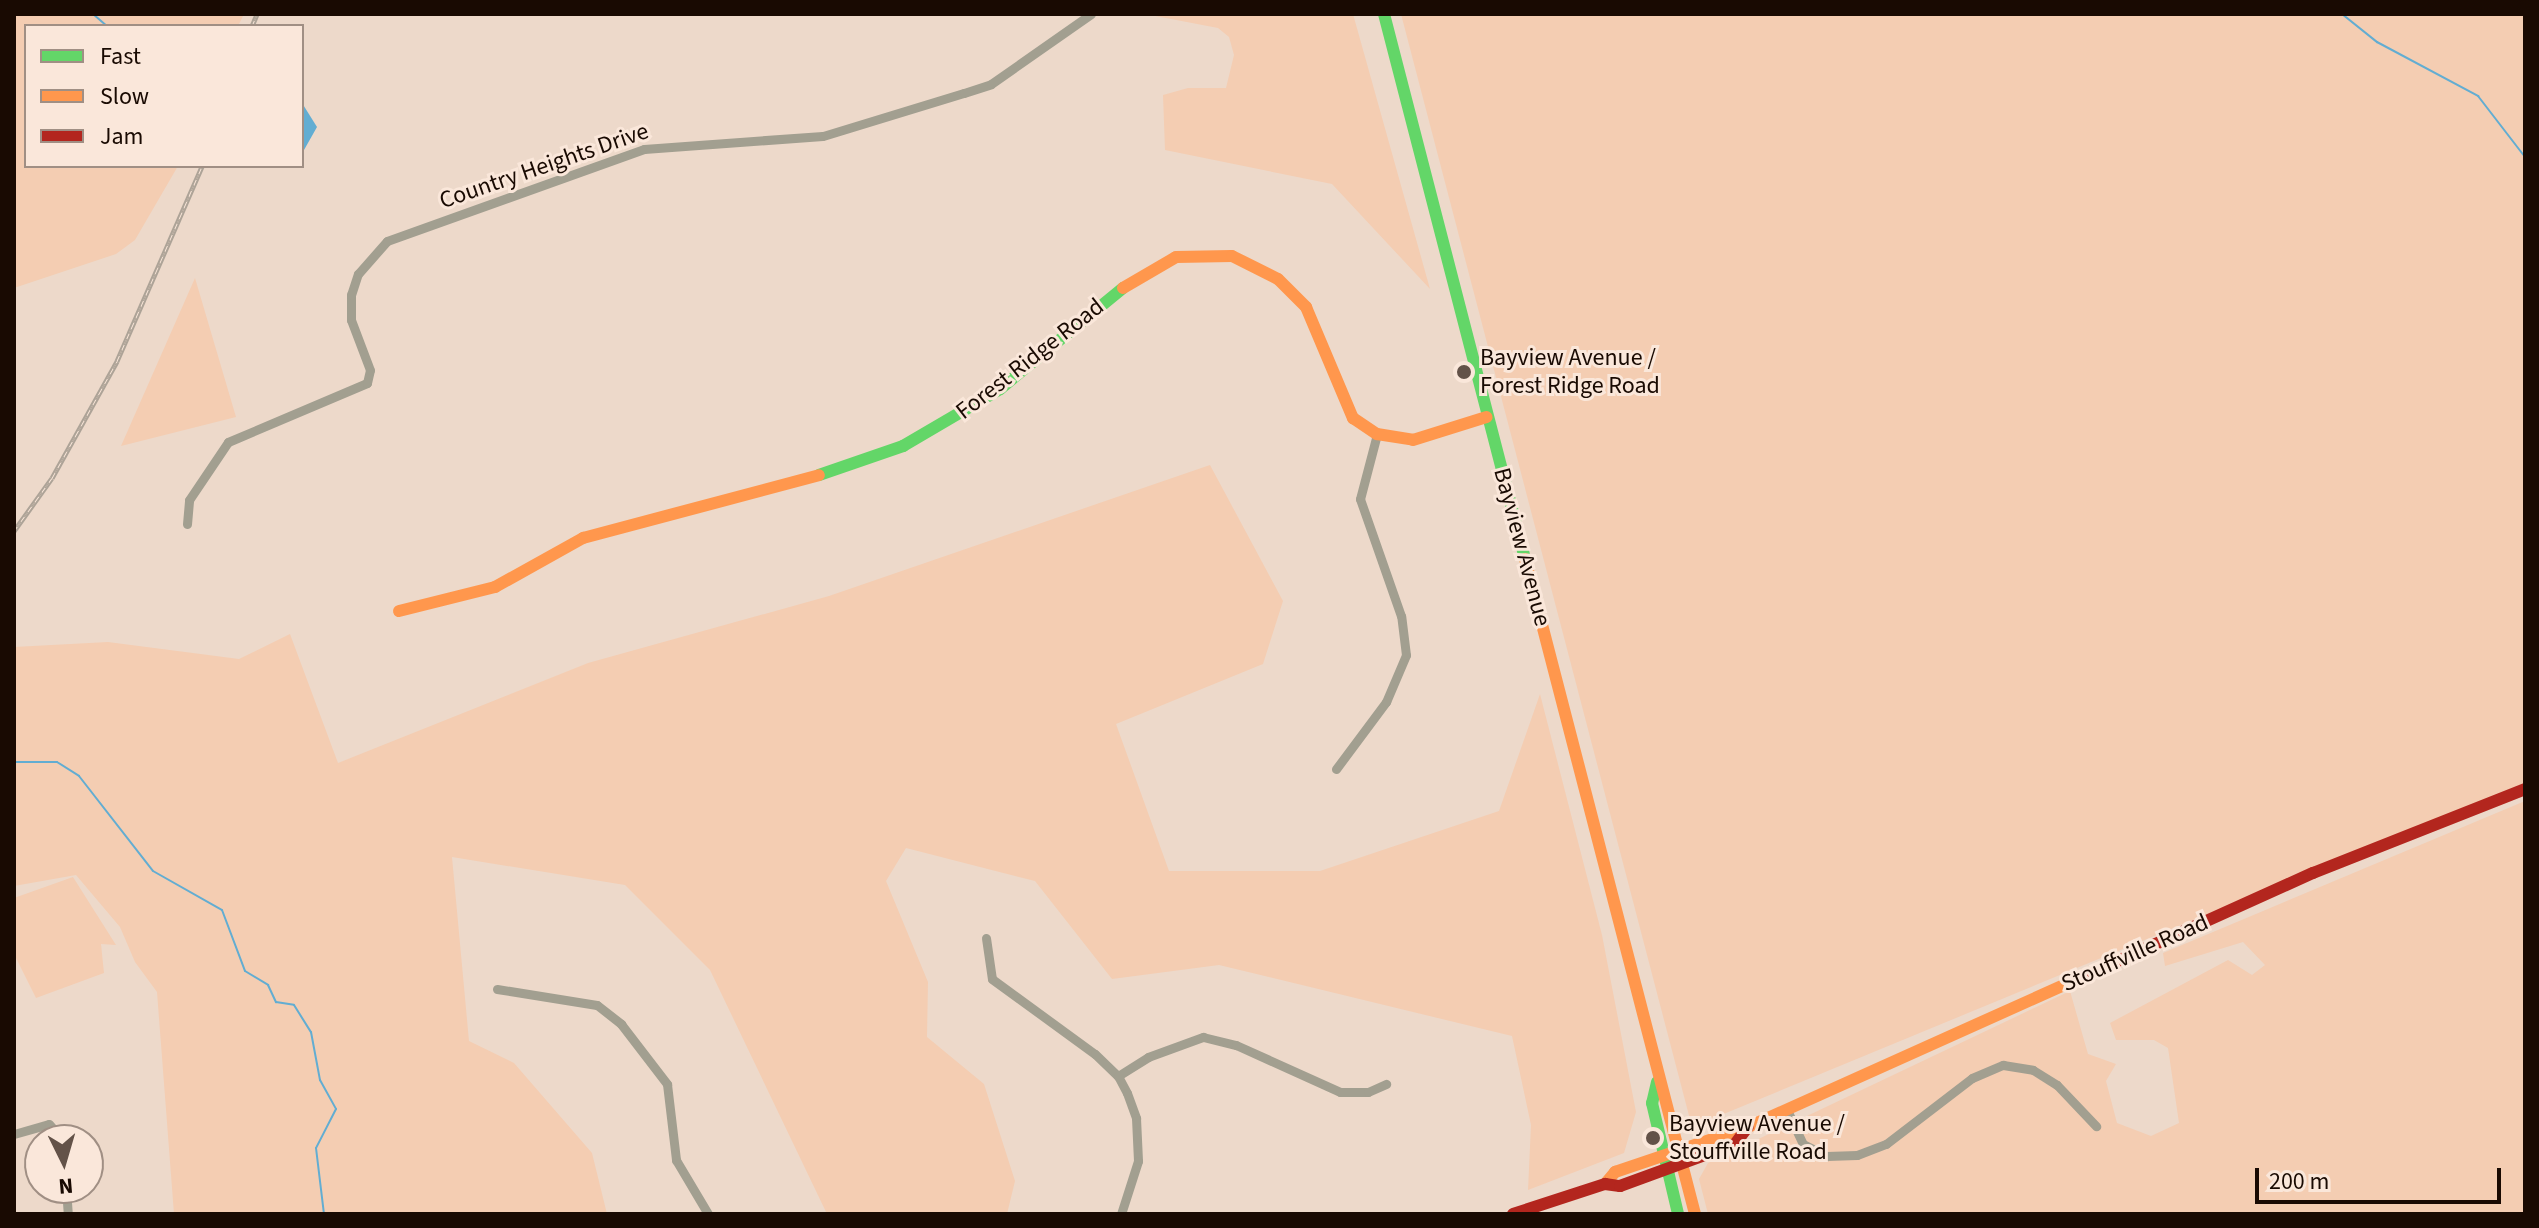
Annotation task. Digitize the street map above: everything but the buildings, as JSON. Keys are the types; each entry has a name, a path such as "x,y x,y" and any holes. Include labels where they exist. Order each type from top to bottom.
{"main road":[{"name":"Bayview Avenue","path":"1384,14 1487,417 1595,820 1657,1082 1667,1098 1695,1214"},
{"name":"Forest Ridge Road","path":"399,611 495,587 583,538 839,470 903,446 962,415 1133,280 1176,257 1232,256 1278,279 1306,307 1353,418 1377,434"},
{"path":"1377,434 1413,440 1487,417"},
{"name":"Stouffville Road","path":"1605,1184 1615,1172 1748,1127 2313,873 2525,789"},
{"name":"Bayview Avenue","path":"1657,1082 1652,1103 1678,1214"},
{"name":"Stouffville Road","path":"1513,1214 1605,1184 1620,1186 1735,1144 1748,1127"}],"street":[{"name":"Country Heights Drive","path":"187,524 189,500 228,442 367,383 370,370 351,320 351,295 358,274 387,241 644,149 823,136 949,98 991,84 1091,14"},
{"path":"1336,769 1386,702 1406,655 1401,616 1360,499 1377,434"},
{"path":"986,938 992,979 1118,1076 1136,1118 1138,1151 1121,1214"},
{"path":"497,989 597,1005 621,1024 667,1084 676,1160 708,1214"},
{"path":"1118,1076 1148,1057 1203,1037 1236,1045 1328,1089 1353,1095 1386,1084"},
{"path":"1787,1110 1803,1144 1827,1156 1857,1155 1886,1144 1972,1078 2003,1065 2047,1078 2096,1126"}],"shaded area":[{"path":"14,14 244,14 239,24 24,24 24,168 177,168 135,240 116,254 14,288"},
{"path":"1145,14 1353,14 1430,289 1332,184 1165,150 1163,95 1188,88 1226,88 1234,55 1229,37 1218,28"},
{"path":"1401,14 2525,14 2525,783 1692,1127"},
{"path":"195,278 236,417 121,446"},
{"path":"1210,465 1283,601 1263,664 1116,724 1169,871 1320,871 1499,811 1540,694 1602,935 1636,1112 1624,1153 1528,1190 1531,1125 1512,1036 1219,965 1112,979 1035,881 906,848 886,881 928,982 927,1037 984,1084 1015,1181 1007,1214 827,1214 710,970 625,885 452,857 469,1041 514,1063 592,1153 607,1214 174,1214 157,992 135,962 120,927 76,875 14,886 14,647 108,642 239,659 290,634 338,763 588,663 829,596"},
{"path":"2525,801 2525,1214 1708,1214 1699,1179 1708,1163 2070,991 2088,1054 2116,1064 2106,1081 2117,1123 2151,1136 2179,1123 2168,1048 2154,1040 2116,1040 2110,1023 2228,960 2252,975 2265,965 2243,942 2165,966 2163,953"},
{"path":"73,877 116,945 101,944 104,973 36,998 14,954 14,898"}],"water":[{"path":"304,106 317,127 304,150"}],"waterway":[{"path":"93,14 105,24"},
{"path":"2342,14 2377,42 2478,96 2525,157"},
{"path":"14,762 57,762 79,776 153,871 222,910 245,971 268,985 276,1002 294,1005 311,1032 320,1080 336,1109 316,1148 324,1214"}],"railway":[{"path":"253,24 257,14"},
{"path":"14,531 52,478 117,361 201,168"}],"traffic: fast":[{"path":"1384,14 1525,559"},
{"path":"819,475 903,446 1000,389 1123,288"},
{"path":"1657,1082 1652,1103 1678,1214"}],"traffic: slow":[{"path":"1123,288 1176,257 1232,256 1278,279 1306,307 1353,418 1377,434 1413,440 1487,417"},
{"path":"399,611 495,587 583,538 819,475"},
{"path":"1525,559 1695,1214"},
{"path":"1605,1184 1615,1172 1748,1127 2089,974"}],"traffic: jam":[{"path":"2089,974 2313,873 2525,789"},
{"path":"1513,1214 1605,1184 1620,1186 1735,1144 1748,1127"}],"place":[{"name":"Bayview Avenue / Forest Ridge Road","path":"1464,372"},
{"name":"Bayview Avenue / Stouffville Road","path":"1653,1138"}]}
